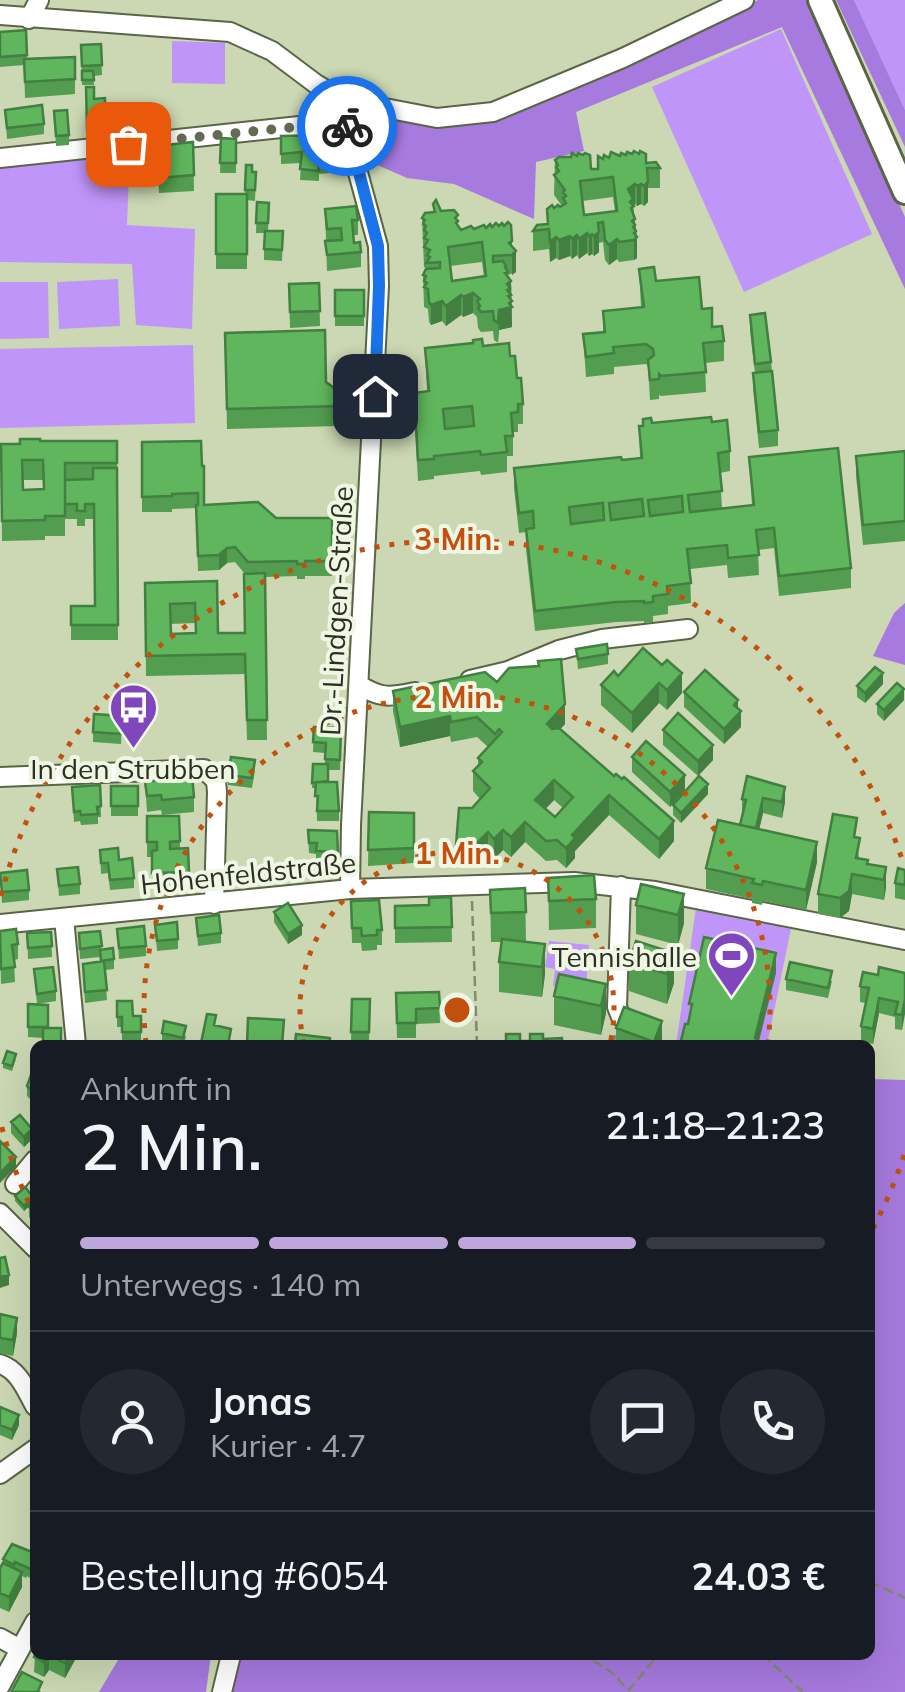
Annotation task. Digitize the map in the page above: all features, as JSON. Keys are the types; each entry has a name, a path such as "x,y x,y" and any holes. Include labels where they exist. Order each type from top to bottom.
{"main road":[{"path":"820,0 905,192"}],"street":[{"path":"29,19 38,0"},
{"path":"0,15 230,32 272,50 343,100 437,118 493,112 622,58 744,0"},
{"name":"Dr.-Lindgen-Straße","path":"343,100 356,169 378,246 379,286 350,889"},
{"path":"0,158 346,122"},
{"path":"360,685 374,694 390,697 508,671 602,638 688,629"},
{"path":"0,777 204,770 211,774 217,792 214,904"},
{"name":"Hohenfeldstraße","path":"0,924 350,889 574,882 621,886 905,940"},
{"path":"621,886 618,1013 621,1018 657,1030"},
{"path":"64,918 76,1040"},
{"path":"14,1184 30,1166"},
{"path":"0,1213 30,1243"},
{"path":"0,1364 10,1367 30,1398"},
{"path":"0,1474 30,1453"},
{"path":"0,1686 30,1631"},
{"path":"0,1638 20,1649"},
{"path":"222,1692 231,1660"}],"path":[{"path":"471,885 477,1040"},
{"path":"875,1584 905,1598"},
{"path":"590,1660 619,1677 627,1692 654,1660"},
{"path":"768,1660 802,1692"}],"shaded area":[{"path":"758,0 807,0 905,217 905,289 782,27 576,112 584,151 536,162 534,219 454,184 407,178 359,157 366,112 433,126 628,60"},
{"path":"836,0 854,0 905,110 905,147"},
{"path":"854,0 905,0 905,110"},
{"path":"781,29 872,234 744,292 652,87"},
{"path":"172,41 225,43 225,84 172,83"},
{"path":"130,150 127,225 195,229 192,329 136,325 132,264 0,262 0,163"},
{"path":"118,279 120,326 59,329 57,282"},
{"path":"0,282 48,282 49,338 0,339"},
{"path":"193,345 195,423 0,428 0,349"},
{"path":"905,603 905,665 873,656 894,613"},
{"path":"696,908 791,929 768,1040 677,1040"},
{"path":"549,941 589,945 586,988 553,986 555,969 545,967"},
{"path":"875,1079 905,1080 905,1692 227,1692 231,1660 875,1660"},
{"path":"118,1660 210,1660 206,1692 99,1692"}],"building":[{"path":"26,30 27,55 0,57 0,32"},
{"path":"101,44 102,65 82,66 81,45"},
{"path":"75,57 75,79 25,82 24,59"},
{"path":"82,71 93,71 94,80 82,80"},
{"path":"86,87 94,87 94,99 105,98 105,129 87,129"},
{"path":"42,105 44,124 7,128 5,110"},
{"path":"67,110 69,135 56,136 54,111"},
{"path":"329,135 329,163 318,164 319,171 300,169 302,152 281,154 281,136"},
{"path":"221,138 236,139 236,163 220,163"},
{"path":"193,142 194,175 159,178 156,146"},
{"path":"611,152 620,156 646,154 646,163 656,162 660,168 647,168 648,182 628,189 634,206 634,240 617,239 609,245 603,222 598,223 599,232 594,236 587,233 579,239 577,235 572,239 556,237 550,242 549,229 533,231 537,225 548,224 547,209 566,203 565,190 554,175 559,171 555,160 585,153 590,155 591,169 598,169 598,156 603,159 604,155 609,158","holes":["613,177 617,211 584,215 580,181"]},
{"path":"246,165 252,165 252,172 256,172 255,190 245,190"},
{"path":"216,194 247,194 247,254 216,254"},
{"path":"436,200 441,211 454,210 461,230 471,226 486,228 490,224 492,227 496,223 511,225 509,243 516,251 512,255 493,256 493,262 503,261 511,281 507,290 512,307 499,310 498,323 493,311 481,312 477,301 480,299 473,293 461,295 446,306 442,301 431,305 429,302 423,275 426,269 440,268 440,262 426,263 430,250 424,247 428,240 424,238 427,233 422,218 425,213 435,212","holes":["482,242 486,276 452,281 448,247"]},
{"path":"257,202 269,203 268,223 256,223"},
{"path":"356,206 358,220 352,220 354,243 360,242 361,252 327,255 325,241 342,240 341,228 327,229 325,209"},
{"path":"265,231 283,231 282,250 264,249"},
{"path":"654,267 656,281 699,277 702,309 712,308 712,327 722,326 724,341 703,343 706,372 659,374 659,379 650,380 648,360 654,355 646,344 613,347 614,353 586,357 583,334 605,332 603,311 644,307 639,269"},
{"path":"319,283 320,311 290,312 289,284"},
{"path":"335,290 364,290 364,316 335,316"},
{"path":"765,313 771,362 755,364 750,315"},
{"path":"325,330 326,382 338,391 339,406 227,409 225,333"},
{"path":"482,339 483,346 509,343 510,356 515,356 523,404 518,404 518,412 511,413 513,436 505,436 507,452 481,455 480,451 418,460 415,408 408,409 407,394 429,391 425,348","holes":["472,406 474,426 445,429 443,409"]},
{"path":"772,371 778,430 759,432 753,373"},
{"path":"711,417 712,422 727,420 730,451 718,453 722,491 688,495 690,512 754,505 749,457 838,448 851,568 779,576 774,528 756,530 759,555 728,558 727,545 687,549 691,583 667,586 668,594 653,596 653,602 535,611 526,529 534,528 533,511 519,513 514,468 642,458 639,426 643,426 643,419 651,418 652,423","holes":["682,496 683,512 650,516 648,500","642,499 644,516 611,520 609,503","603,503 604,520 571,524 569,507"]},
{"path":"20,439 117,441 117,463 65,463 65,516 2,521 1,444 20,444","holes":["22,460 43,460 44,489 23,490"]},
{"path":"201,441 204,505 258,502 276,518 332,518 332,561 248,562 235,547 219,555 198,556 198,493 142,497 142,442"},
{"path":"905,451 905,521 863,525 856,456"},
{"path":"93,468 117,468 118,625 71,625 71,606 95,606 94,504 85,504 85,511 77,511 77,504 65,504 65,480 93,479"},
{"path":"265,573 267,720 247,720 245,654 146,656 145,583 217,581 218,633 245,633 244,574","holes":["195,603 196,633 171,634 170,604"]},
{"path":"607,644 608,654 578,659 576,649"},
{"path":"643,648 662,665 667,660 682,673 667,690 659,683 632,713 601,685 614,671 618,676"},
{"path":"561,659 565,704 547,724 552,729 559,728 614,776 624,777 674,821 659,839 609,795 572,835 575,838 566,848 557,840 546,841 525,822 511,837 503,830 494,839 488,832 473,847 456,845 459,808 472,808 490,788 473,771 482,762 478,758 502,732 499,729 495,734 477,717 451,722 450,716 400,727 393,691 485,672 497,682 509,668 539,666 538,661","holes":["554,780 573,797 555,817 535,800"]},
{"path":"875,667 883,673 865,693 857,686"},
{"path":"705,670 738,700 734,705 741,711 724,729 684,692"},
{"path":"897,683 904,689 884,710 877,704"},
{"path":"678,713 713,745 698,761 663,730"},
{"path":"94,714 122,716 121,734 93,732"},
{"path":"314,727 341,728 340,760 325,759 326,743 313,742"},
{"path":"646,741 685,775 670,792 632,757"},
{"path":"231,757 255,760 252,778 228,775"},
{"path":"313,764 328,764 328,781 312,783"},
{"path":"192,775 194,797 162,800 161,795 147,796 145,782"},
{"path":"699,776 708,784 681,813 673,805"},
{"path":"747,776 785,787 782,802 763,798 756,828 740,825"},
{"path":"316,782 337,782 339,811 317,811"},
{"path":"100,785 98,814 74,812 72,787"},
{"path":"111,786 138,786 138,806 111,806"},
{"path":"369,812 414,813 414,848 368,850"},
{"path":"833,814 857,818 854,837 860,838 856,858 886,867 884,880 852,874 849,891 840,898 818,894"},
{"path":"147,816 179,816 180,841 170,842 170,849 188,848 189,872 152,873 152,851 157,850 157,842 147,842"},
{"path":"718,820 817,842 806,890 763,881 762,885 752,883 754,879 706,868"},
{"path":"308,830 337,831 338,852 316,851 317,843 309,843"},
{"path":"118,848 119,860 132,858 134,878 110,880 108,863 101,863 100,850"},
{"path":"78,867 80,884 59,886 57,869"},
{"path":"898,868 905,870 905,885 895,883"},
{"path":"27,870 29,890 2,892 0,873"},
{"path":"594,875 596,899 549,901 548,878"},
{"path":"641,884 684,894 678,915 636,905"},
{"path":"525,888 526,912 491,913 490,890"},
{"path":"451,897 452,927 395,928 395,906 429,905 429,898"},
{"path":"379,900 382,930 377,930 377,935 362,936 361,928 352,928 351,901"},
{"path":"288,903 302,925 288,934 274,912"},
{"path":"219,915 221,933 198,936 196,918"},
{"path":"177,922 178,939 157,941 155,925"},
{"path":"144,926 146,946 119,948 117,929"},
{"path":"16,929 18,944 12,945 15,967 1,969 0,931"},
{"path":"100,931 102,946 80,949 79,933"},
{"path":"51,932 52,946 28,948 27,933"},
{"name":"Tennishalle","path":"704,937 776,953 757,1040 681,1040 688,1024"},
{"path":"502,939 545,944 542,967 499,962"},
{"path":"636,941 674,953 667,974 629,962"},
{"path":"113,948 114,959 101,961 100,950"},
{"path":"104,961 107,990 85,992 83,964"},
{"path":"790,962 832,971 828,988 786,979"},
{"path":"53,967 56,991 37,994 34,969"},
{"path":"879,967 905,973 905,999 902,1015 895,1014 898,1002 879,998 873,1029 861,1026 869,988 860,986 863,972 878,975"},
{"path":"559,974 606,984 601,1006 554,996"},
{"path":"439,992 440,1008 416,1009 416,1023 397,1023 396,993"},
{"path":"352,999 370,999 369,1032 351,1032"},
{"path":"117,1001 132,1001 133,1016 141,1016 141,1032 122,1032"},
{"path":"28,1004 48,1005 48,1027 28,1027"},
{"path":"624,1007 662,1021 655,1040 616,1028"},
{"path":"207,1014 216,1015 214,1025 231,1029 229,1040 202,1040"},
{"path":"248,1018 284,1020 282,1040 247,1040"},
{"path":"164,1021 186,1026 183,1038 162,1033"},
{"path":"43,1028 61,1028 61,1040 43,1040"},
{"path":"296,1034 330,1038 330,1040 295,1040"},
{"path":"506,1034 520,1034 520,1040 506,1040"},
{"path":"530,1034 543,1034 543,1039 562,1038 530,1040"},
{"path":"7,1051 16,1054 12,1066 3,1063"},
{"path":"20,1115 30,1131 24,1137 11,1122"},
{"path":"0,1141 16,1157 0,1173"},
{"path":"25,1187 30,1200 24,1206 15,1196"},
{"path":"5,1257 9,1275 0,1277 0,1258"},
{"path":"0,1314 17,1318 13,1340 0,1338"},
{"path":"0,1407 19,1415 12,1430 0,1425"},
{"path":"12,1544 30,1551 30,1569 15,1562 14,1565 3,1559"},
{"path":"3,1563 22,1572 9,1597 0,1593"},
{"path":"22,1672 42,1682 40,1692 11,1692"}],"way so far":[{"path":"128,144 346,122 347,126"}],"place":[{"name":"In den Strubben","path":"133,750"},
{"name":"Tennishalle","path":"732,998"}],"route":[{"path":"347,126 378,246 375,396"}]}
